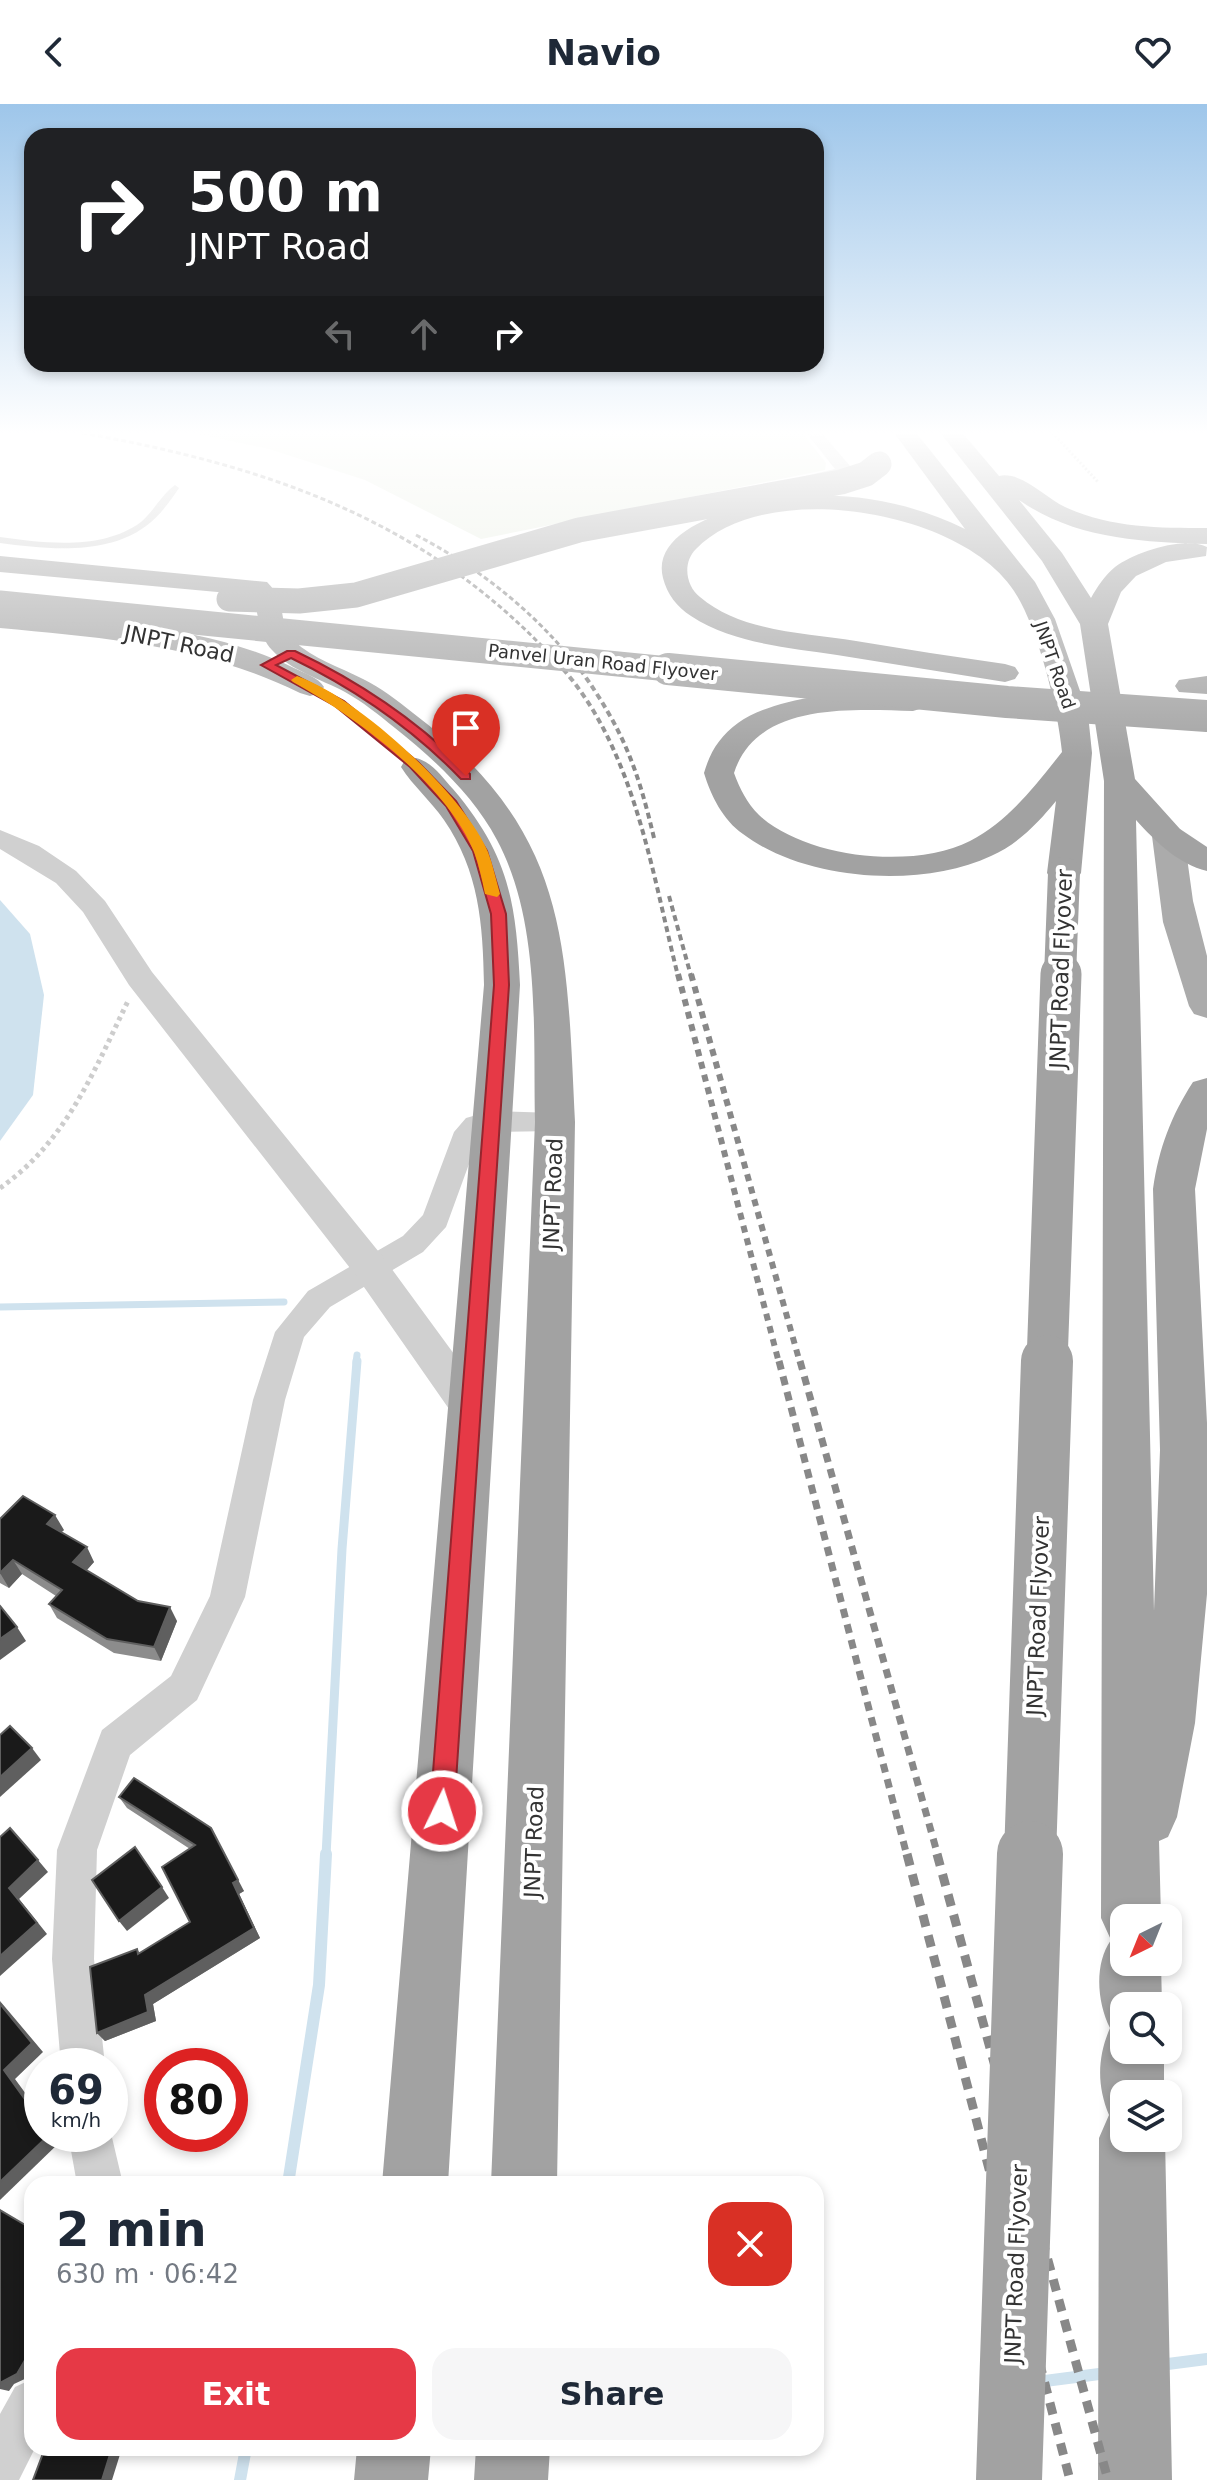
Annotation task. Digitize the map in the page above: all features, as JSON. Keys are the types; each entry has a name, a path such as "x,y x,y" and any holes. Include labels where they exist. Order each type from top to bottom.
{"highway":[{"path":"191,598 299,601 356,595 542,541"},
{"path":"689,541 679,555 674,570 678,587 692,603 717,619 748,632 1006,687"},
{"path":"971,541 1002,561"},
{"name":"JNPT Road","path":"986,541 1026,588 1041,619 1073,714 1077,753"},
{"name":"JNPT Road","path":"1039,541 1094,624 1120,781"},
{"path":"1094,624 1110,587 1127,571 1151,559 1182,552 1207,551"},
{"path":"5,566 258,588 268,598 279,659"},
{"name":"Panvel Uran Road Flyover","path":"5,566 191,598 567,632"},
{"name":"Panvel Uran Road Flyover","path":"5,566 1006,687 1128,682"},
{"name":"JNPT Road","path":"0,620 133,632 279,659 367,693 447,757 484,796 515,843 537,907 548,975 555,1122 524,2176"},
{"name":"Panvel Uran Road Flyover","path":"707,645 1203,716"},
{"name":"JNPT Road","path":"279,659 339,703 414,765 452,804 480,851 499,914 502,985 416,2176"},
{"path":"1158,684 1201,686"},
{"path":"1006,687 820,705 780,714 750,728 729,746 719,773 728,799 755,828 794,849 835,860 879,866 934,863 975,852 1004,836 1030,811 1077,753"},
{"name":"JNPT Road Flyover","path":"1009,2480 1064,873 1077,753"},
{"path":"1120,781 1168,836 1207,861"},
{"path":"1120,781 1130,1904"},
{"path":"1131,1904 1170,1711 1182,1577 1184,1428 1174,1189 1177,1155 1189,1120 1207,1091"},
{"path":"1132,2152 1135,2480"},
{"path":"391,2480 393,2456"},
{"path":"511,2480 512,2456"}],"main road":[{"path":"1168,836 1172,885 1182,938 1205,997"}],"street":[{"path":"0,838 29,852 66,877 95,907 140,978 370,1267 470,1407"},
{"path":"81,2048 73,1959 77,1850 115,1743 184,1688 227,1597 269,1400 290,1332 319,1299 413,1244 436,1220 464,1139 476,1125 491,1120 555,1122"},
{"path":"94,2152 98,2176"},
{"path":"0,2464 24,2419"}],"lane":[{"path":"5,566 89,541"}],"path":[{"path":"0,1188 24,1174 62,1130 140,978"}],"water":[{"path":"0,900 30,934 44,995 33,1095 0,1141"}],"building":[{"path":"23,1496 55,1515 47,1524 87,1547 73,1562 138,1601 170,1607 154,1647 107,1639 49,1604 62,1590 13,1560 0,1573 0,1519"},
{"path":"0,1606 17,1627 0,1639"},
{"path":"10,1726 32,1748 0,1777 0,1735"},
{"path":"134,1778 211,1828 238,1880 233,1883 254,1928 145,1995 148,2012 97,2033 90,1967 137,1949 138,1954 190,1922 162,1867 195,1845 119,1797"},
{"path":"10,1828 38,1860 9,1888 37,1923 0,1956 0,1837"},
{"path":"135,1847 162,1887 119,1921 92,1880"},
{"path":"0,2004 32,2043 4,2070 24,2098 24,2152 31,2152 0,2182"},
{"path":"0,2210 24,2224 24,2362 17,2374 0,2383"},
{"path":"42,2456 110,2456 102,2480 33,2480"}],"waterway":[{"path":"0,1307 284,1302"},
{"path":"356,1363 357,1355"},
{"path":"326,1856 342,1549 357,1361"},
{"path":"289,2176 319,1985 326,1854"},
{"path":"1160,2365 1207,2359"},
{"path":"1037,2382 1107,2373"},
{"path":"240,2480 244,2456"}],"railway":[{"path":"407,541 457,573 513,618 565,671"},
{"path":"427,541 463,562 506,594 545,630 581,671"},
{"path":"563,669 588,702 608,737 624,775 649,855 678,976"},
{"path":"580,669 627,749 654,838"},
{"path":"669,896 691,976"},
{"path":"678,974 779,1363"},
{"path":"691,974 800,1363"},
{"path":"779,1361 907,1856"},
{"path":"800,1361 938,1856"},
{"path":"907,1854 1070,2480"},
{"path":"937,1854 1108,2480"}],"slow traffic":[{"path":"297,680 339,703 414,765 452,804 480,851 493,894"}],"route":[{"path":"442,1811 502,985 499,914 480,851 452,804 414,765 339,703 267,665 291,654 367,693 466,776"}]}
